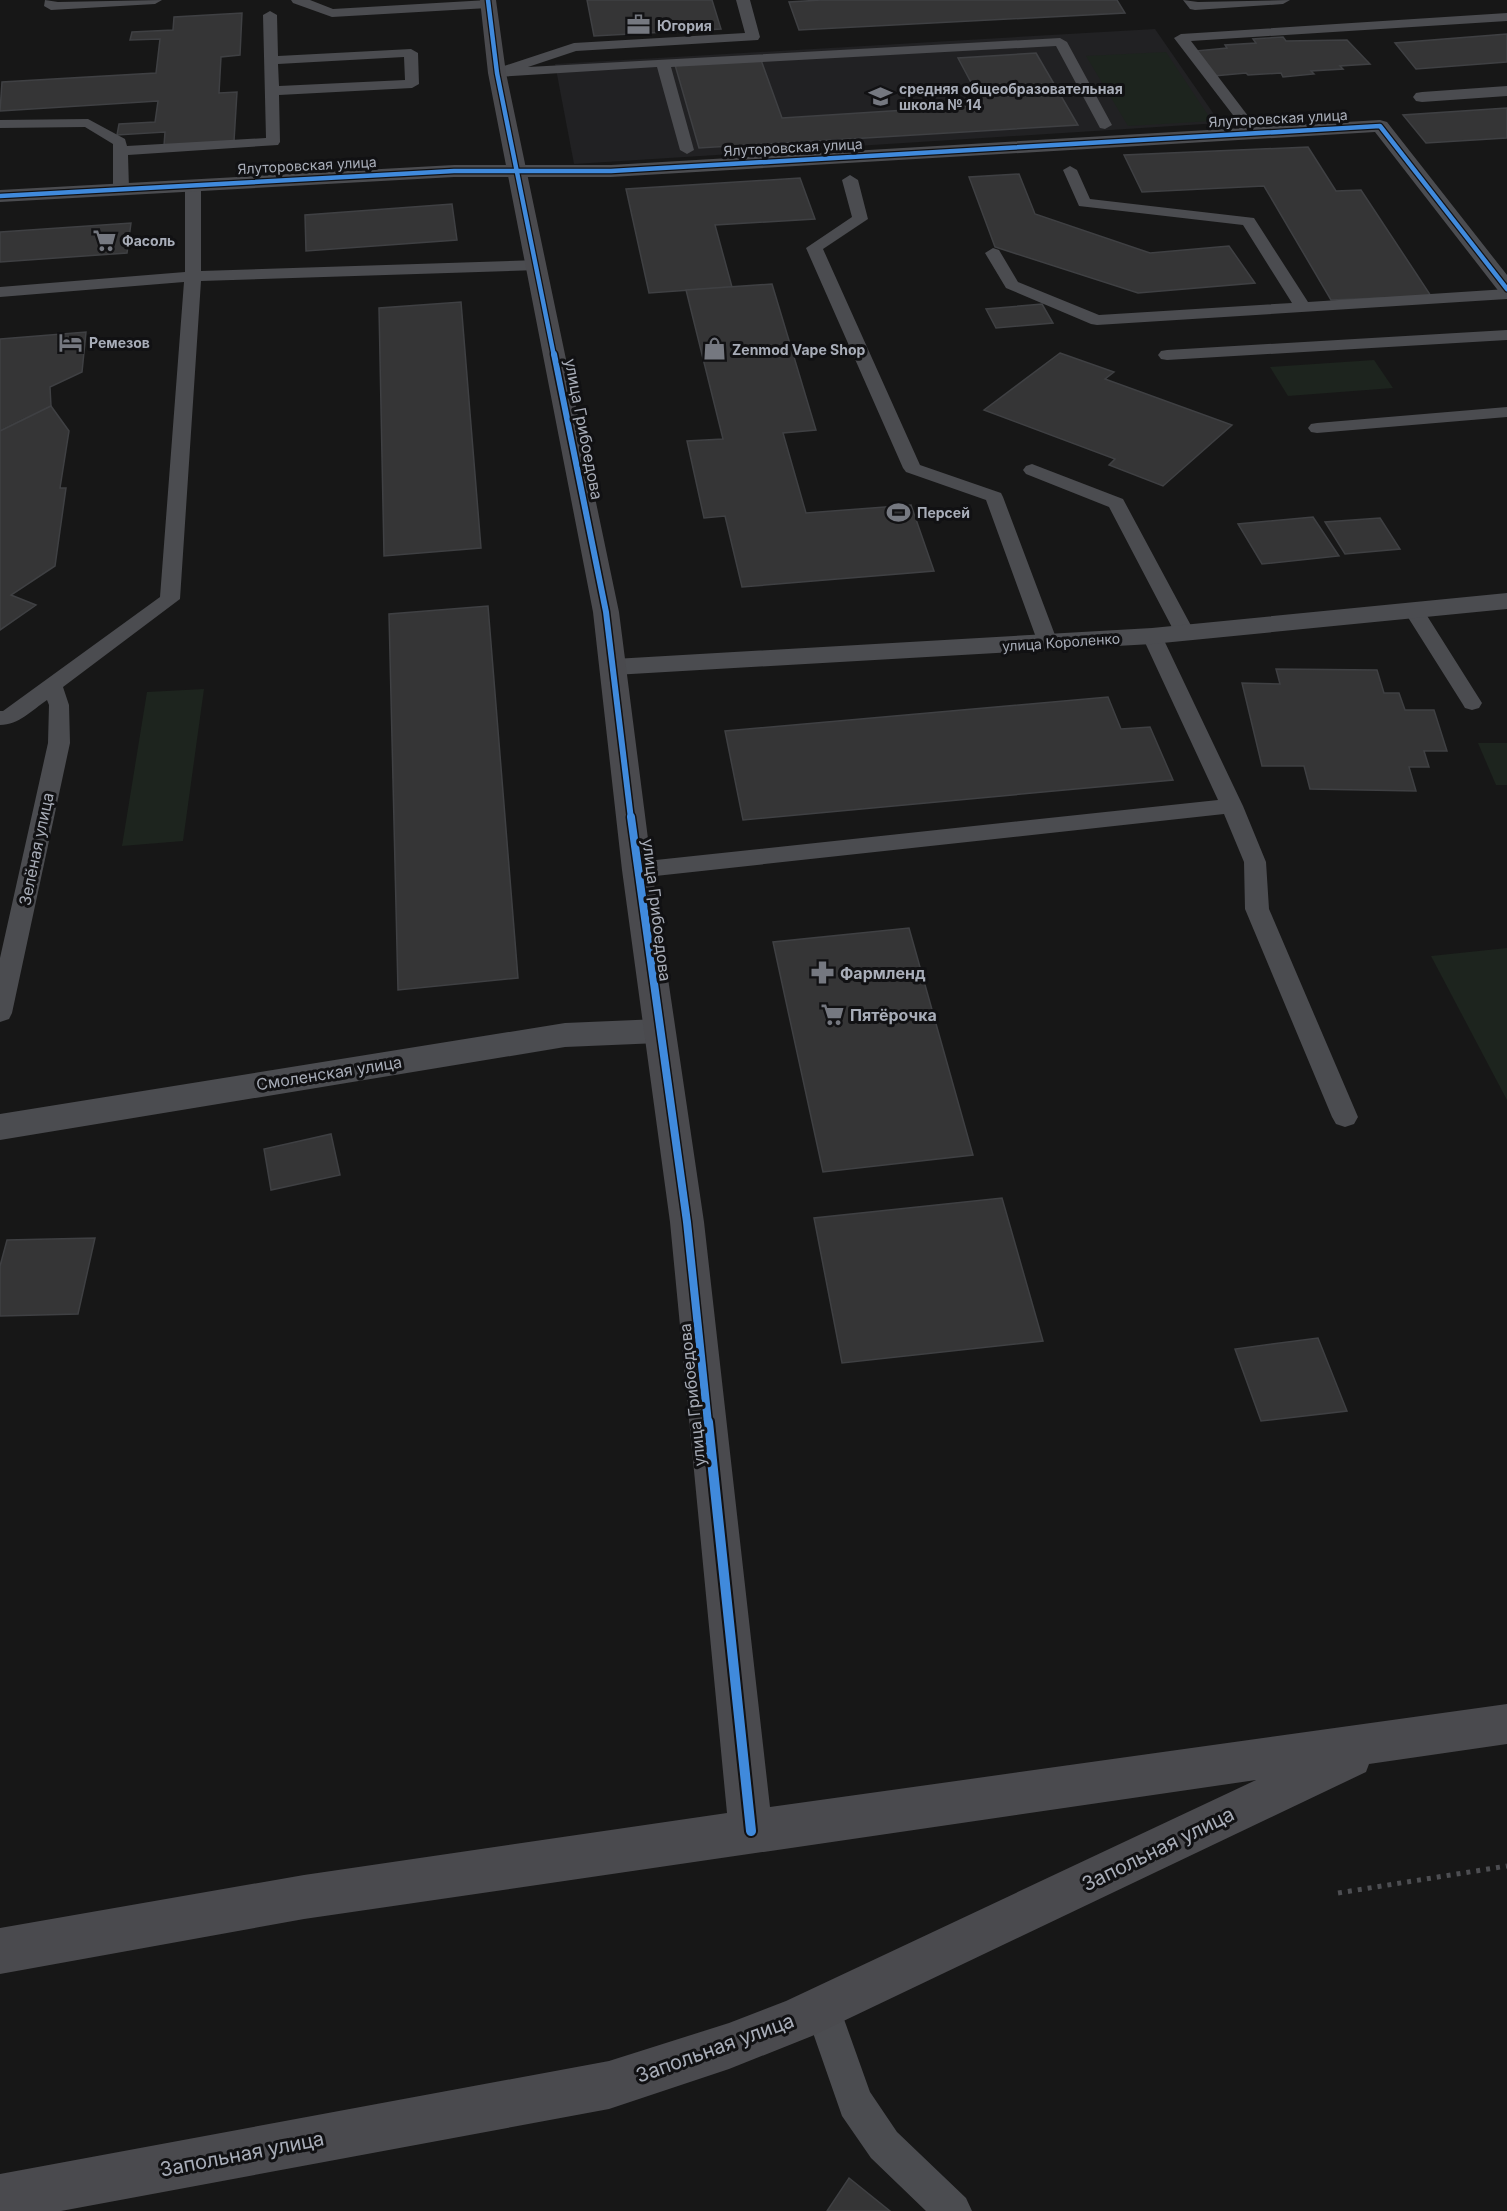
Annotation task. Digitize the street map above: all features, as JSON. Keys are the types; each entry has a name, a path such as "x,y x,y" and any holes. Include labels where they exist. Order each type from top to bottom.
{"street":[{"name":"улица Грибоедова","path":"488,2 497,73 538,265 606,612 614,667 637,870 689,1234 751,1831"},
{"path":"1422,97 1507,91"},
{"name":"Ялуторовская улица","path":"0,196 454,171 611,171 1380,126 1507,289"},
{"name":"улица Короленко","path":"614,667 1152,636 1507,601"},
{"name":"Смоленская улица","path":"0,1127 565,1035 659,1031"},
{"name":"Запольная улица","path":"0,1951 304,1897 1507,1724"},
{"name":"Запольная улица","path":"0,2199 609,2085 729,2046 822,2007 1380,1743"}],"lane":[{"path":"52,0 51,6 155,0"},
{"path":"298,0 332,13 488,2"},
{"path":"497,73 574,47 753,37 742,0"},
{"path":"1190,0 1194,6 1283,0"},
{"path":"119,151 273,142 270,15"},
{"path":"1254,133 1181,38 1507,16"},
{"path":"497,73 1060,42 1105,125"},
{"path":"271,60 411,53 412,84 272,91"},
{"path":"663,63 687,150"},
{"path":"0,124 88,123 120,142 121,189"},
{"path":"1070,170 1084,203 1248,221 1303,308"},
{"path":"850,180 860,219 814,248 912,468 994,497 1048,643"},
{"path":"0,718 8,718 170,599 194,276 193,185"},
{"path":"993,253 1012,285 1097,320 1507,294"},
{"path":"0,292 194,276 538,265"},
{"path":"1167,355 1507,335"},
{"path":"1317,428 1507,412"},
{"path":"1032,470 1116,503 1185,633"},
{"path":"1414,610 1472,703"},
{"path":"1152,636 1233,806 1255,862 1257,909 1345,1117"},
{"name":"Зелёная улица","path":"0,1013 59,743 59,705 52,686"},
{"path":"637,870 1233,806"},
{"path":"822,2007 855,2103 884,2145 953,2211"}],"path":[{"path":"1338,1893 1507,1866"}],"shaded area":[{"name":"средняя общеобразовательная школа № 14","path":"1155,29 1220,123 574,164 555,64"},
{"path":"1166,52 1212,121 1128,126 1086,56"},
{"path":"1374,360 1393,388 1288,396 1270,367"},
{"path":"204,689 183,841 122,846 147,692"},
{"path":"1478,743 1507,743 1507,785 1496,785"},
{"path":"1507,948 1507,1100 1431,956"}],"building":[{"path":"587,0 712,0 721,29 594,36"},
{"path":"821,0 1117,0 1125,13 799,30 789,2"},
{"path":"242,13 240,55 221,57 219,93 237,92 234,141 164,146 165,132 117,135 119,124 155,122 158,101 0,111 2,82 156,73 160,39 130,40 132,32 173,30 174,17"},
{"path":"1507,34 1507,62 1416,69 1395,43"},
{"path":"1283,37 1286,41 1347,40 1370,64 1340,66 1343,69 1311,71 1314,74 1283,77 1281,73 1214,76 1195,51 1227,48 1225,45 1256,43 1253,39"},
{"path":"1036,53 1078,125 699,148 675,65 761,60 782,118 983,105 958,58"},
{"path":"1507,108 1507,138 1426,143 1403,115"},
{"path":"1308,147 1336,191 1361,190 1431,296 1331,300 1264,186 1142,192 1124,155"},
{"path":"1019,174 1035,214 1150,253 1229,246 1255,283 1138,293 995,247 969,177"},
{"path":"800,178 815,219 715,225 732,287 649,293 626,189"},
{"path":"452,204 457,240 306,251 305,215"},
{"path":"131,223 127,253 0,262 0,232"},
{"path":"772,284 816,430 783,433 806,513 911,505 934,571 742,587 725,516 704,518 687,441 723,439 686,290"},
{"path":"461,302 481,548 384,556 379,308"},
{"path":"1042,304 1053,323 996,328 986,309"},
{"path":"86,332 82,372 50,387 51,406 0,431 0,339"},
{"path":"1060,353 1114,372 1105,379 1232,425 1163,486 1109,465 1115,459 984,410"},
{"path":"51,406 69,431 60,488 66,488 55,566 11,595 36,605 0,630 0,431"},
{"path":"1313,517 1339,556 1262,564 1238,524"},
{"path":"1380,518 1400,549 1345,554 1325,522"},
{"path":"488,606 518,978 398,990 389,614"},
{"path":"1276,669 1377,670 1384,693 1399,693 1405,710 1434,710 1447,751 1424,751 1429,767 1409,767 1416,791 1310,789 1304,766 1262,766 1242,683 1280,684"},
{"path":"1108,697 1121,729 1150,727 1173,780 743,820 725,731"},
{"path":"909,928 973,1155 823,1172 773,942"},
{"path":"331,1134 340,1175 271,1190 264,1149"},
{"path":"1002,1198 1043,1341 842,1363 814,1218"},
{"path":"95,1238 78,1314 0,1316 0,1266 7,1240"},
{"path":"1318,1338 1347,1411 1261,1421 1235,1349"},
{"path":"849,2178 890,2211 827,2211"}],"cycle path":[{"path":"488,0 497,73 606,612 637,870 687,1222 751,1831"},
{"path":"0,196 454,171 611,171 1380,126 1507,289"}],"place":[{"name":"Югория","path":"639,25"},
{"name":"средняя общеобразовательная школа № 14","path":"881,96"},
{"name":"Фасоль","path":"104,240"},
{"name":"Ремезов","path":"71,342"},
{"name":"Zenmod Vape Shop","path":"714,349"},
{"name":"Персей","path":"899,512"},
{"name":"Фармленд","path":"822,973"},
{"name":"Пятёрочка","path":"832,1015"}]}
